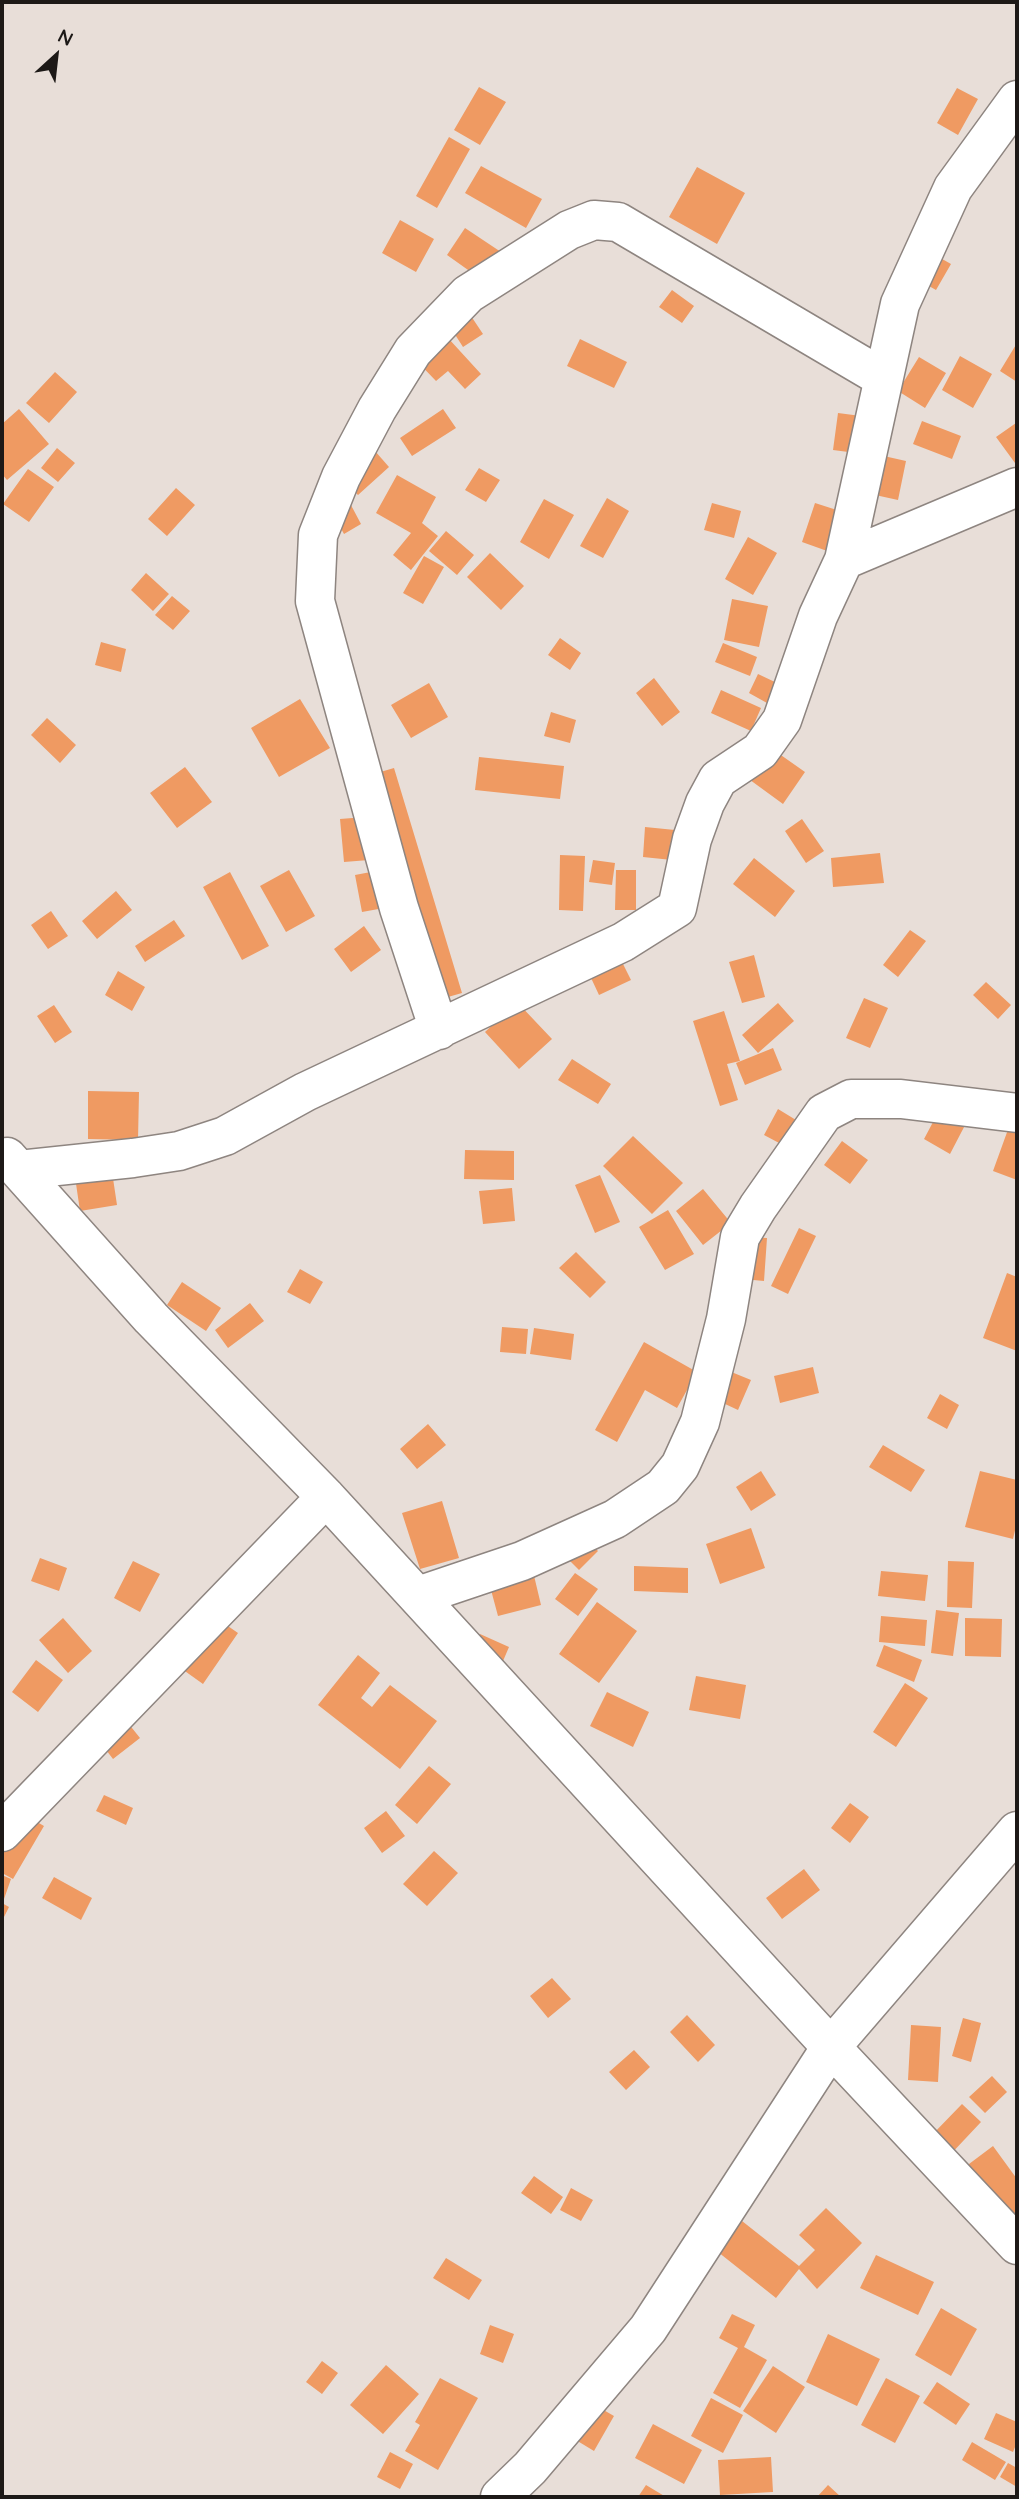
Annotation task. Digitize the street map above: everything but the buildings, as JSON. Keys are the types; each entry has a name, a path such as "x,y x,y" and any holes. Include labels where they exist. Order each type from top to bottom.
{"street":[{"path":"10,1161 156,1154 179,1151 225,1136 305,1092 623,942 677,908 692,839 705,803 718,779 760,751 782,720 818,616 844,560 900,304 953,188 1017,100"},
{"path":"439,1030 399,908 315,601 318,535 341,477 413,351 468,294 569,230 594,220 618,222 883,378"},
{"path":"844,560 1017,487"},
{"path":"418,1597 522,1561 615,1519 663,1487 680,1466 700,1422 726,1319 740,1237 824,1113 851,1099 901,1099 1017,1113"},
{"path":"10,1161 151,1318 326,1497 831,2047 1017,2245"},
{"path":"2,1832 326,1497"},
{"path":"500,2497 530,2468 649,2329 831,2047 1017,1831"}]}
